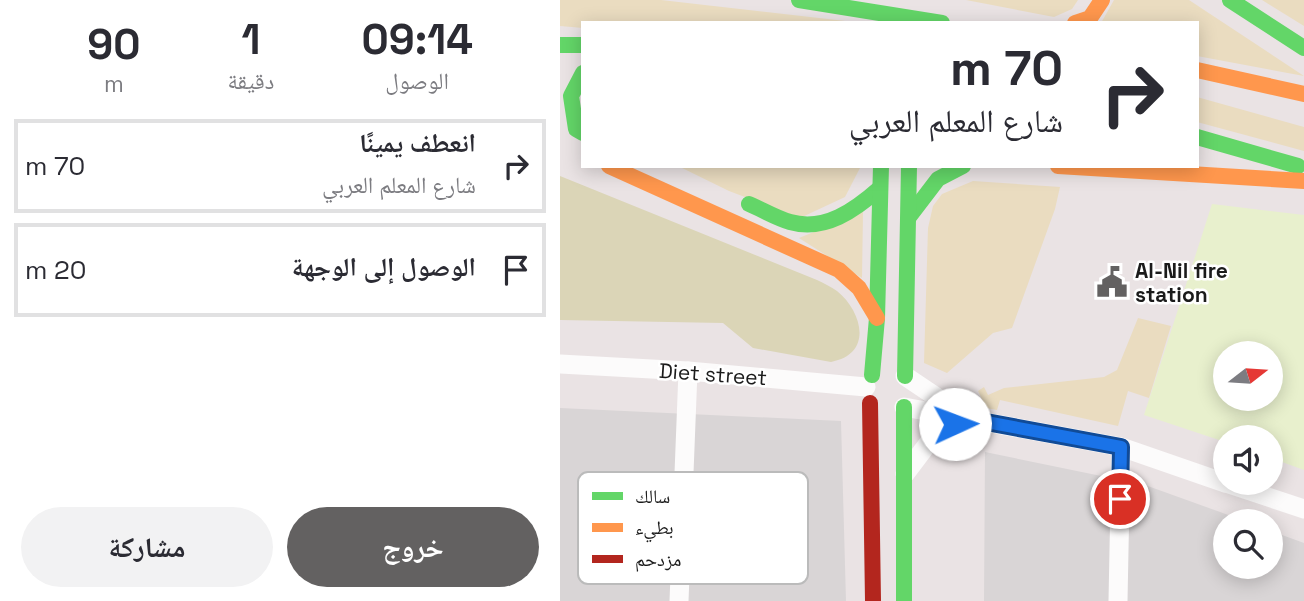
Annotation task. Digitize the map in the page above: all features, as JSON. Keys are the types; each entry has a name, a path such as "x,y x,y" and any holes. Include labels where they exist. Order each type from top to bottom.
{"main road":[{"path":"799,0 930,21"},
{"path":"885,0 885,21"},
{"path":"910,0 910,21"},
{"path":"1081,21 1090,18 1102,0"},
{"path":"1230,0 1304,48"},
{"path":"560,45 581,45"},
{"path":"1199,70 1304,94"},
{"path":"581,77 571,96 576,129 581,131"},
{"path":"1199,138 1304,168"},
{"path":"613,168 839,270 859,288 877,318"},
{"path":"873,601 869,388 877,318 881,168"},
{"path":"869,388 882,412 897,411 904,407 911,388 905,376 909,168"},
{"path":"909,217 929,186 957,168"},
{"path":"1091,168 1304,181"},
{"path":"734,198 798,224 821,224 857,209 880,188"},
{"path":"869,388 884,368 892,368 905,376"},
{"path":"904,407 904,601"}],"street":[{"name":"Diet street","path":"560,364 688,371 869,388"},
{"path":"684,472 688,371"},
{"path":"905,376 970,419"},
{"path":"904,407 1121,447 1213,479"},
{"path":"905,474 939,429 970,419"},
{"path":"1118,601 1121,447"},
{"path":"1262,495 1304,509"}],"shaded area":[{"path":"560,0 661,0 845,21 581,21 581,28 560,26"},
{"path":"966,0 1078,0 1072,9 1054,17"},
{"path":"1114,0 1189,0 1304,76 1199,56 1199,21 1102,21"},
{"path":"1262,0 1304,0 1304,26"},
{"path":"1199,98 1304,127 1304,151 1199,123"},
{"path":"682,168 860,168 845,197 800,218 729,191"},
{"path":"560,176 817,280 837,291 853,309 857,320 860,331 854,350 831,362 753,348 723,323 560,320"},
{"path":"973,181 1060,187 1055,209 1012,328 993,333 947,373 924,363 928,228 933,206 942,194"},
{"path":"863,212 862,278 799,238"},
{"path":"1138,318 1171,326 1149,398 1128,391 1118,426 1000,400 997,410 986,408 978,391 984,387 988,395 1004,388 1104,377 1117,370"},
{"path":"560,408 841,421 846,601 560,601"},
{"path":"985,452 1145,485 1213,509 1213,579 1283,579 1283,535 1304,543 1304,601 984,601"}],"green space":[{"path":"1212,204 1304,215 1304,470 1283,462 1283,425 1213,425 1213,438 1144,415"}],"traffic: fast":[{"path":"799,0 930,21"},
{"path":"1230,0 1304,48"},
{"path":"560,45 581,45"},
{"path":"581,77 571,96 576,129 581,132"},
{"path":"1199,138 1298,166"},
{"path":"872,375 877,318 881,168"},
{"path":"905,376 909,168"},
{"path":"909,217 938,179 959,168"},
{"path":"749,204 790,222 815,224 850,211 880,188"},
{"path":"904,407 904,601"}],"traffic: slow":[{"path":"1081,21 1090,18 1102,0"},
{"path":"1199,70 1304,94"},
{"path":"613,168 839,270 859,288 877,318"},
{"path":"1091,168 1304,181"}],"traffic: jam":[{"path":"870,403 873,601"}],"place":[{"name":"Al-Nil fire station","path":"1112,282"}],"route":[{"path":"955,424 970,419 1121,447 1120,499"}]}
